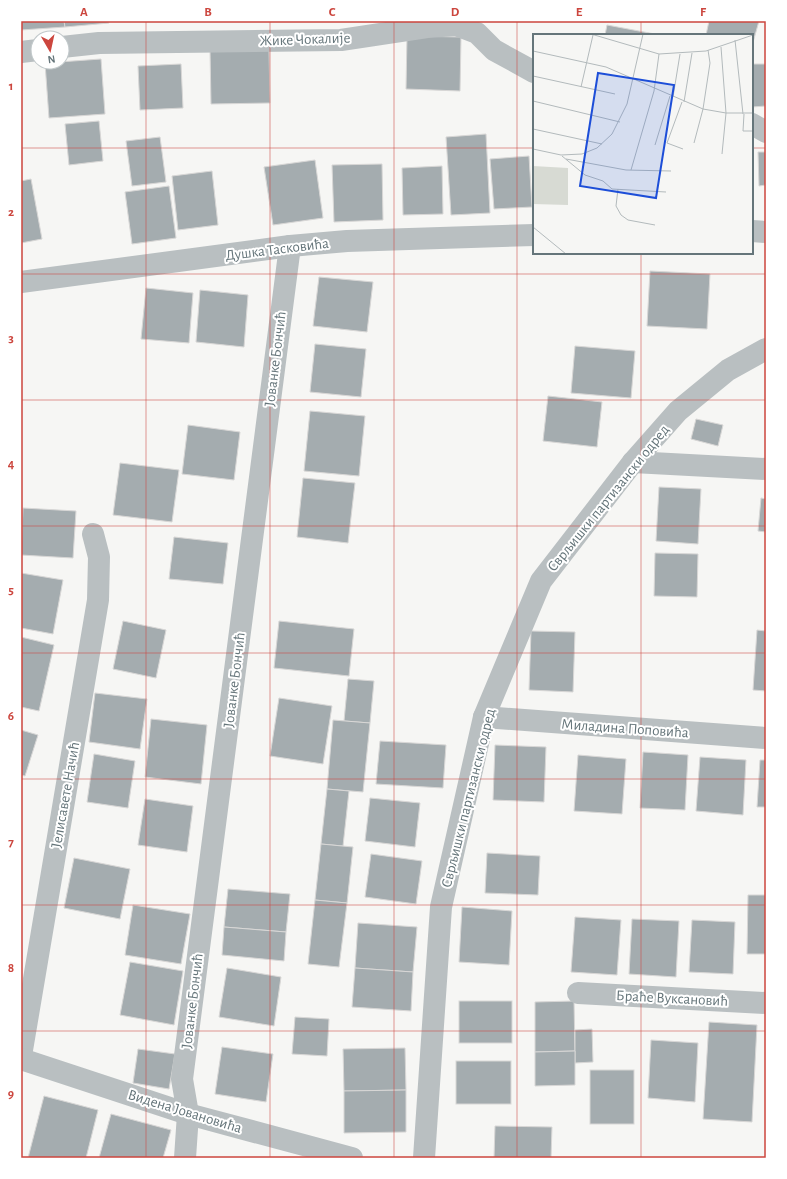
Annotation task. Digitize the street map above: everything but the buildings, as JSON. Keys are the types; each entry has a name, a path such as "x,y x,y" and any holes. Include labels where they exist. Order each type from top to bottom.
{"street":[{"name":"Жике Чокалије","path":"70,46 99,43 341,40 390,27 456,25 477,33 494,50 533,71"},
{"path":"753,125 766,132"},
{"path":"753,231 766,232"},
{"name":"Душка Тасковића","path":"21,282 290,246 347,241 533,235"},
{"name":"Јованке Бончић","path":"186,1158 188,1114 182,1079 290,246"},
{"name":"Сврљишки партизански одред","path":"424,1158 441,907 484,717 541,581 634,462 678,411 728,370 766,349"},
{"path":"634,462 766,469"},
{"name":"Јелисавете Начић","path":"21,1057 98,600 99,557 93,534"},
{"name":"Миладина Поповића","path":"484,717 766,738"},
{"name":"Браће Вуксановић","path":"578,993 766,1003"},
{"name":"Видена Јовановића","path":"21,1057 188,1114 352,1158"}]}
